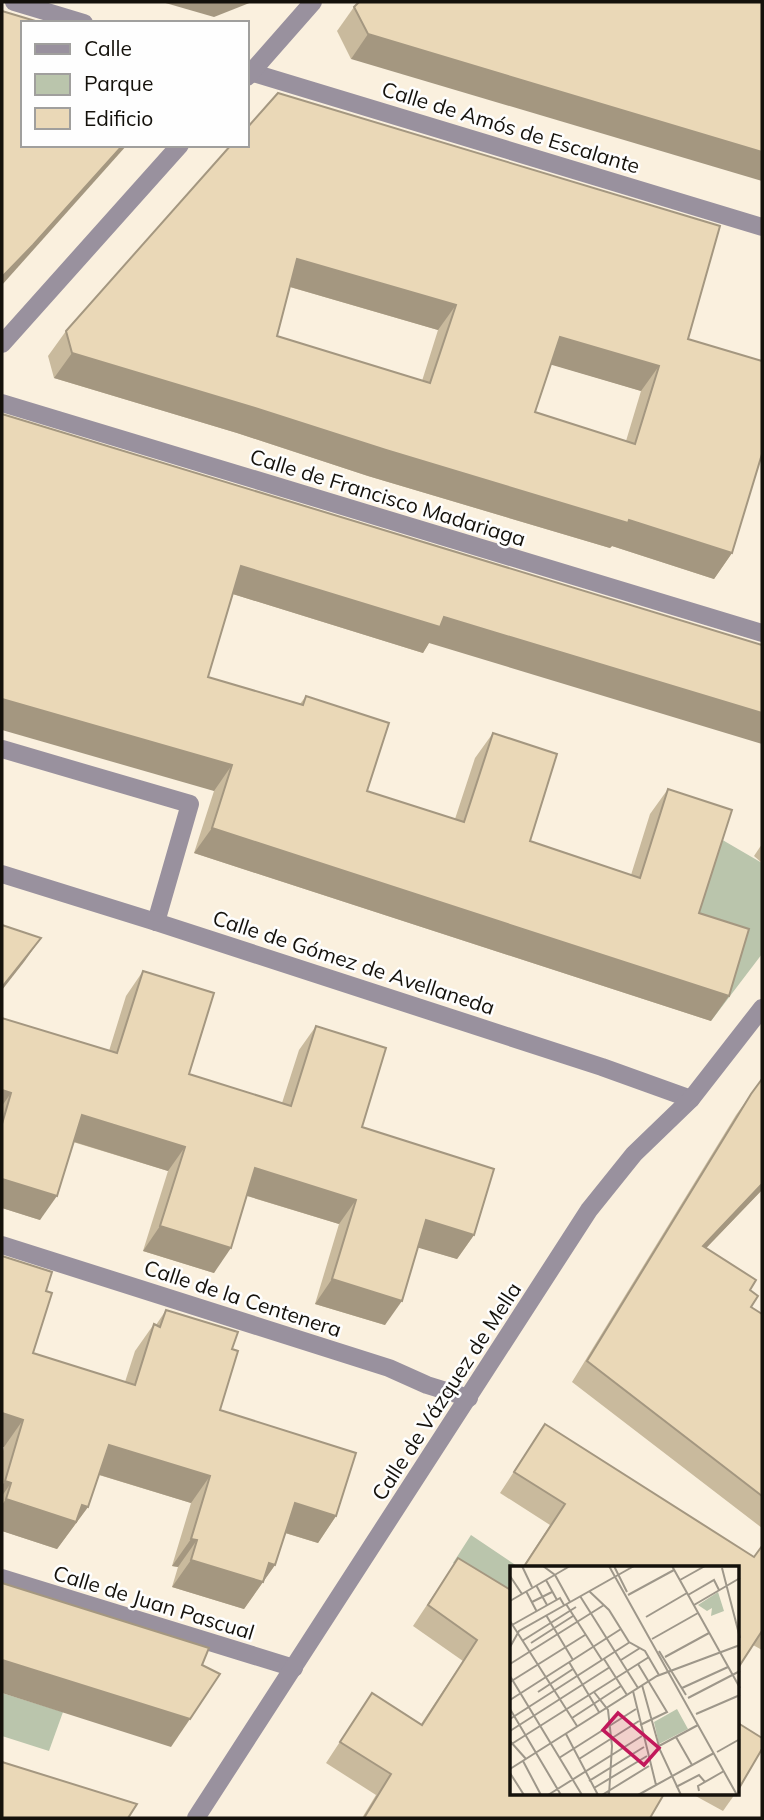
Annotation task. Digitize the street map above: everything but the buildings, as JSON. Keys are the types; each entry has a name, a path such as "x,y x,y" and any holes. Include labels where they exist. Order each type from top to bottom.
{"street":[{"path":"14,2 77,21"},
{"path":"248,73 313,2"},
{"name":"Calle de Amós de Escalante","path":"248,73 762,227"},
{"path":"2,344 178,147"},
{"name":"Calle de Francisco Madariaga","path":"2,403 762,633"},
{"path":"2,749 190,804 156,922"},
{"name":"Calle de Gómez de Avellaneda","path":"2,874 589,1063 691,1099"},
{"name":"Calle de Vázquez de Mella","path":"196,1818 589,1210 634,1154 691,1099 762,1008"},
{"name":"Calle de la Centenera","path":"2,1245 389,1368 427,1385 469,1398"},
{"name":"Calle de Juan Pascual","path":"2,1578 294,1668"}],"green space":[{"path":"714,835 762,863 762,954 711,1021 731,955 664,915"},
{"path":"471,1535 517,1566 510,1566 510,1587 505,1594 463,1566 453,1563"},
{"path":"2,1693 63,1712 49,1751 2,1736"}]}
